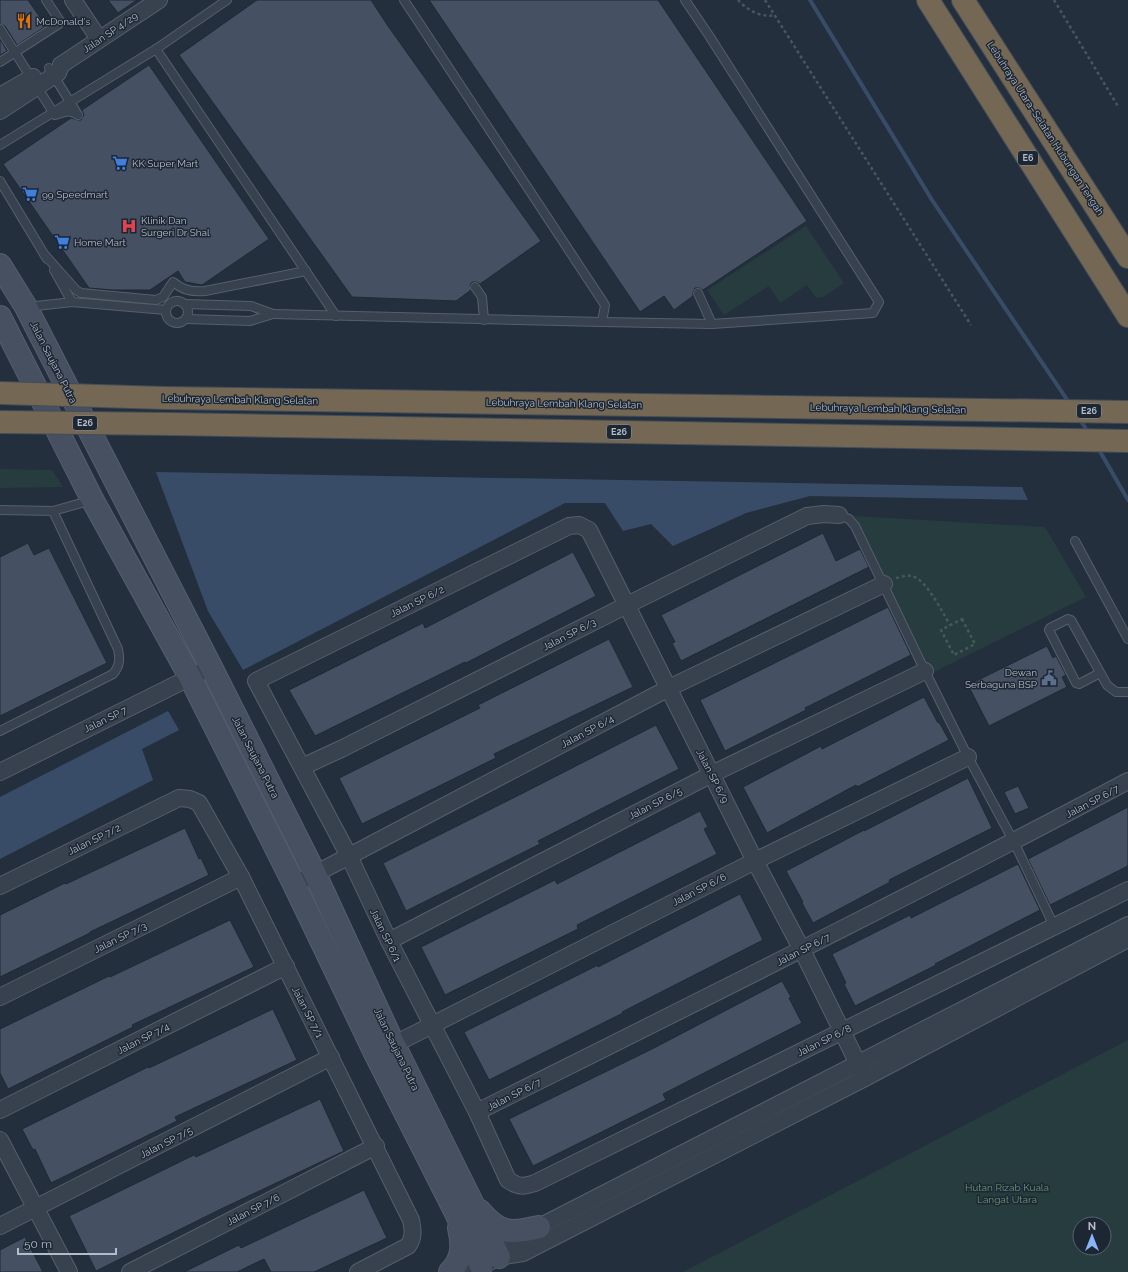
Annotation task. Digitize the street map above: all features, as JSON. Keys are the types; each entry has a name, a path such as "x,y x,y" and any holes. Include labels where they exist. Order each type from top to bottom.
{"highway":[{"name":"E6","path":"928,0 1128,316"},
{"name":"Lebuhraya Utara–Selatan Hubungan Tengah","path":"963,0 1128,257"},
{"name":"Lebuhraya Lembah Klang Selatan","path":"0,393 165,398 1128,412"},
{"name":"E26","path":"0,422 1128,441"}],"main road":[{"name":"Jalan Saujana Putra","path":"0,265 26,307 211,667 315,874 384,1049"},
{"name":"Jalan Saujana Putra","path":"0,317 92,499 190,677 294,884 384,1049 464,1206 483,1265"},
{"path":"450,1272 461,1256 464,1206 505,1231 519,1232 539,1227"}],"street":[{"path":"73,0 99,40"},
{"name":"Jalan SP 4/29","path":"34,82 159,0"},
{"path":"0,96 34,82"},
{"path":"0,110 34,82"},
{"name":"Jalan SP 6/3","path":"302,768 808,516 824,514 839,515"},
{"name":"Jalan SP 6/9","path":"579,524 589,530 802,950 861,1071"},
{"name":"Jalan SP 6/2","path":"256,681 569,526 579,524"},
{"name":"Jalan SP 6/4","path":"294,884 669,688 884,584"},
{"name":"Jalan SP 7","path":"0,772 211,667"},
{"name":"Jalan SP 6/5","path":"389,941 712,774 925,671"},
{"name":"Jalan SP 6/1","path":"256,681 349,856 389,941 477,1112 508,1180 518,1186"},
{"name":"Jalan SP 6/6","path":"384,1049 756,861 968,757"},
{"name":"Jalan SP 6/7","path":"477,1112 802,950 1014,842 1128,781"},
{"name":"Jalan SP 7/2","path":"0,886 179,798 190,799"},
{"name":"Jalan SP 7/1","path":"190,799 199,803 241,877 376,1146 411,1220 413,1233 412,1240 408,1246 358,1272"},
{"name":"Jalan SP 7/3","path":"0,997 241,877"},
{"name":"Jalan SP 6/8","path":"518,1186 525,1186 535,1183 1128,890"},
{"path":"483,1265 523,1253 1128,925"},
{"path":"483,1265 515,1240 539,1227 861,1071 1128,939"},
{"name":"Jalan SP 7/4","path":"0,1110 286,966"},
{"name":"Jalan SP 7/5","path":"0,1226 331,1057"},
{"path":"0,1140 69,1272"},
{"name":"Jalan SP 7/6","path":"130,1272 376,1146"}],"lane":[{"path":"0,62 59,24 60,21 46,0"},
{"path":"0,145 156,49 227,0"},
{"path":"404,0 605,305 602,322"},
{"path":"185,304 188,311 186,318 180,323 172,322 167,317 166,310 169,304 179,301 185,304 251,306 273,314 712,324 874,313 879,302 685,0"},
{"path":"0,29 54,112"},
{"path":"156,49 336,316"},
{"path":"44,118 68,111 72,111 78,115 54,69"},
{"path":"0,181 72,302"},
{"path":"44,254 76,290 81,293 156,300 163,297 173,282 181,288 192,292 198,292 306,271"},
{"path":"475,287 482,297 484,320"},
{"path":"698,293 712,324"},
{"path":"26,307 72,302 166,310"},
{"path":"186,318 250,321 273,314"},
{"path":"0,510 53,511 92,499"},
{"path":"0,731 113,674 118,669 120,658 118,649 53,511"},
{"path":"839,515 849,519 855,526 925,671 968,757 1014,842 1054,926"},
{"path":"1075,541 1128,639"},
{"path":"1100,673 1079,684 1076,683 1049,630 1050,628 1068,619 1071,620 1100,673 1111,689 1116,692 1128,692"}],"path":[{"path":"738,0 743,5 758,14 768,17 775,15"},
{"path":"765,0 971,326"},
{"path":"1054,0 1119,108"},
{"path":"884,584 896,578 913,576 928,588 950,625"},
{"path":"962,619 975,644 954,655 940,630 950,625 962,619"}],"green space":[{"path":"806,226 844,283 823,297 816,298 807,285 780,303 769,286 724,315 707,290"},
{"path":"0,469 52,470 63,487 0,488"},
{"path":"854,516 1045,527 1086,597 932,673"},
{"name":"Hutan Rizab Kuala Langat Utara","path":"1128,1040 1128,1272 683,1272"}],"water":[{"path":"156,472 1022,487 1028,500 810,496 746,513 673,546 651,524 623,531 605,503 565,503 243,670 208,611"},
{"path":"168,711 179,730 142,749 153,780 0,859 0,797"}],"building":[{"name":"McDonald's","path":"0,0 28,0 46,26 17,45 5,26 0,24"},
{"path":"108,0 137,0 118,13"},
{"path":"257,0 371,0 541,241 480,284 477,282 472,282 470,285 471,290 456,301 352,297 179,55"},
{"path":"429,0 658,0 807,221 703,290 695,288 693,296 674,310 664,296 640,312"},
{"path":"0,39 7,51 0,55"},
{"path":"149,65 269,239 202,285 185,282 178,271 150,290 113,290 89,288 3,164 71,118 81,120 84,115 82,110"},
{"path":"823,533 836,561 860,549 869,567 681,661 672,643 675,642 661,615"},
{"path":"28,543 34,555 49,548 107,663 0,716 0,557"},
{"path":"573,552 596,596 466,663 465,662 315,736 289,690 423,623 425,628"},
{"path":"888,607 911,655 805,708 806,710 725,751 700,700"},
{"path":"609,639 633,687 494,754 496,758 362,824 339,778 480,708 478,705"},
{"path":"1047,646 1053,658 1056,656 1066,675 1062,677 1067,687 989,726 968,685"},
{"path":"924,697 949,740 857,787 856,785 767,833 743,787 821,746 822,749"},
{"path":"656,725 679,769 538,841 540,844 406,911 383,863"},
{"path":"968,778 992,828 889,880 890,882 813,923 786,871"},
{"path":"1018,786 1029,808 1015,814 1004,792"},
{"path":"1128,807 1128,866 1050,905 1028,859"},
{"path":"700,811 708,827 704,829 717,854 577,925 578,929 445,995 421,947 555,880 557,884"},
{"path":"185,828 199,859 201,858 209,875 0,977 0,915 65,883 66,884"},
{"path":"1018,864 1040,910 855,1006 832,954 910,915 911,918"},
{"path":"740,894 763,940 622,1012 623,1013 489,1080 464,1032 598,965 598,967"},
{"path":"230,920 254,967 132,1025 133,1027 8,1089 0,1073 0,1029 109,976 110,977"},
{"path":"782,981 791,997 789,998 802,1023 663,1094 666,1100 533,1166 509,1119 652,1049"},
{"path":"273,1009 297,1060 175,1117 177,1121 51,1183 35,1149 33,1150 22,1129 148,1067 149,1068"},
{"path":"320,1099 344,1151 221,1209 96,1271 69,1216 194,1155 196,1157"},
{"path":"364,1190 387,1238 314,1272 271,1272 264,1259 237,1272 184,1272 239,1245 241,1248"},
{"path":"25,1237 43,1272 0,1272 0,1250"}],"waterway":[{"path":"810,0 932,200 1070,404"},
{"path":"1079,418 1088,432"},
{"path":"1098,448 1128,500"}],"place":[{"name":"McDonald's","path":"24,21"},
{"name":"KK Super Mart","path":"120,163"},
{"name":"99 Speedmart","path":"30,194"},
{"name":"Klinik Dan Surgeri Dr Shal","path":"129,226"},
{"name":"Home Mart","path":"62,242"},
{"name":"Dewan Serbaguna BSP","path":"1049,678"}]}
